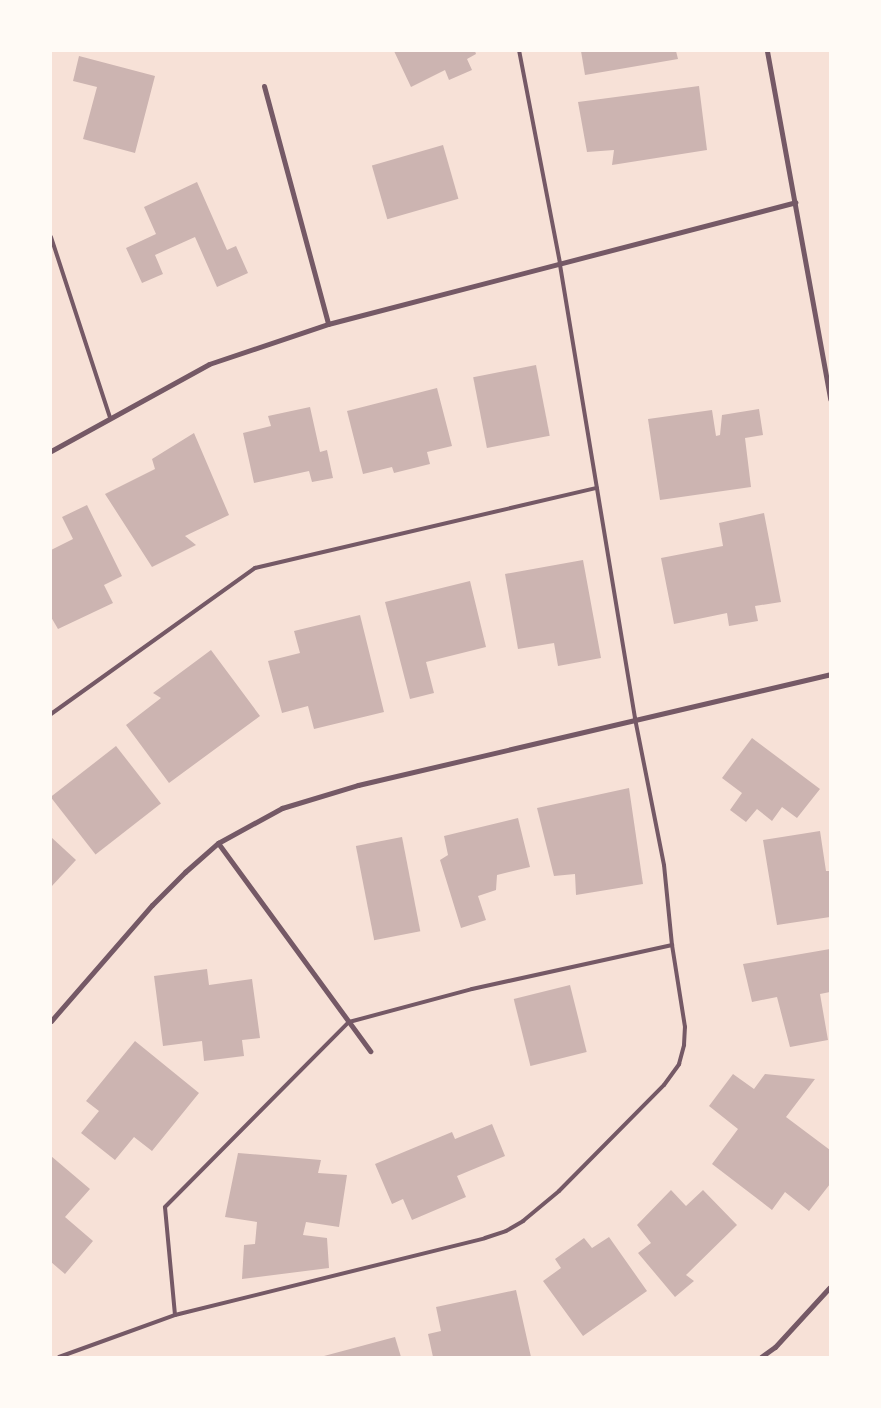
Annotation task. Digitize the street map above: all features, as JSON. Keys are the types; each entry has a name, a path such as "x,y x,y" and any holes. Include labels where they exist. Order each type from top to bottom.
{"street":[{"path":"767,51 830,399"},
{"path":"264,86 328,324"},
{"path":"51,451 209,364 328,324 794,202"},
{"path":"51,1021 166,890 218,843 282,808 317,796 635,718 830,674"},
{"path":"218,843 370,1051"},
{"path":"761,1357 775,1348 830,1286"}],"lane":[{"path":"59,1357 175,1315 485,1238 506,1231 530,1216 572,1178 664,1084 679,1064 685,1027 672,945 664,865 635,718 560,263 519,51"},
{"path":"51,237 110,417"},
{"path":"51,714 255,568 597,488"},
{"path":"175,1315 165,1207 349,1022 472,989 672,945"}],"building":[{"path":"394,51 475,51 476,54 467,59 472,70 449,80 445,70 411,87"},
{"path":"581,51 676,51 678,59 585,75"},
{"path":"79,56 155,76 135,153 83,139 97,87 73,81"},
{"path":"699,86 707,150 612,165 614,150 587,152 578,102"},
{"path":"443,145 458,199 387,219 372,165"},
{"path":"197,182 227,250 236,246 248,273 217,287 195,237 155,255 163,274 142,283 126,248 156,234 144,207"},
{"path":"536,365 550,436 487,448 473,377"},
{"path":"437,388 452,446 427,452 430,464 394,473 392,467 363,474 347,411"},
{"path":"310,407 320,452 327,450 333,478 312,482 309,471 254,483 243,433 271,426 268,416"},
{"path":"759,409 763,435 745,438 751,487 660,500 648,419 712,410 716,436 720,435 722,415"},
{"path":"194,433 229,515 185,536 196,545 152,567 105,494 155,469 152,459"},
{"path":"87,505 122,576 104,585 113,603 58,629 51,617 51,550 73,539 62,517"},
{"path":"764,513 781,602 755,606 758,621 729,626 727,613 674,624 661,558 723,546 719,523"},
{"path":"583,560 601,658 558,666 554,643 518,649 505,574"},
{"path":"470,581 486,647 426,662 434,693 410,699 385,602"},
{"path":"360,615 384,712 314,729 308,706 282,713 268,661 300,653 294,631"},
{"path":"211,650 260,716 169,783 126,725 161,698 153,693"},
{"path":"752,738 820,789 797,818 782,807 772,821 757,809 746,822 730,810 742,793 722,778"},
{"path":"116,746 161,804 96,855 51,797"},
{"path":"629,788 643,884 576,895 575,874 554,876 537,808"},
{"path":"518,818 530,867 497,875 496,890 478,896 486,920 461,928 440,860 448,855 444,836"},
{"path":"820,831 826,871 830,871 830,917 777,925 763,840"},
{"path":"51,837 76,860 51,887"},
{"path":"402,837 420,931 374,940 356,846"},
{"path":"830,949 830,992 820,994 828,1040 790,1047 777,997 752,1002 743,964"},
{"path":"207,969 209,985 252,979 260,1038 242,1040 244,1056 204,1061 202,1041 163,1046 154,976"},
{"path":"570,985 587,1052 530,1066 514,999"},
{"path":"135,1041 199,1093 152,1151 134,1137 115,1160 81,1133 99,1111 86,1101"},
{"path":"733,1074 754,1089 765,1074 815,1079 786,1117 830,1150 830,1184 809,1211 785,1192 772,1210 712,1164 738,1129 709,1106"},
{"path":"492,1124 505,1156 457,1176 466,1197 412,1220 403,1199 392,1204 375,1164 452,1132 455,1139"},
{"path":"238,1153 321,1160 318,1173 347,1175 339,1227 306,1222 303,1235 327,1238 329,1268 242,1279 244,1245 255,1244 257,1222 225,1217"},
{"path":"51,1156 90,1189 65,1217 93,1241 65,1274 51,1262"},
{"path":"671,1190 686,1206 703,1190 737,1225 686,1275 694,1281 675,1297 638,1253 651,1243 637,1225"},
{"path":"609,1237 647,1291 583,1336 543,1281 561,1268 555,1259 584,1238 592,1248"},
{"path":"516,1290 531,1357 433,1357 428,1334 441,1331 436,1307"},
{"path":"395,1337 401,1357 324,1357 324,1356"}]}
